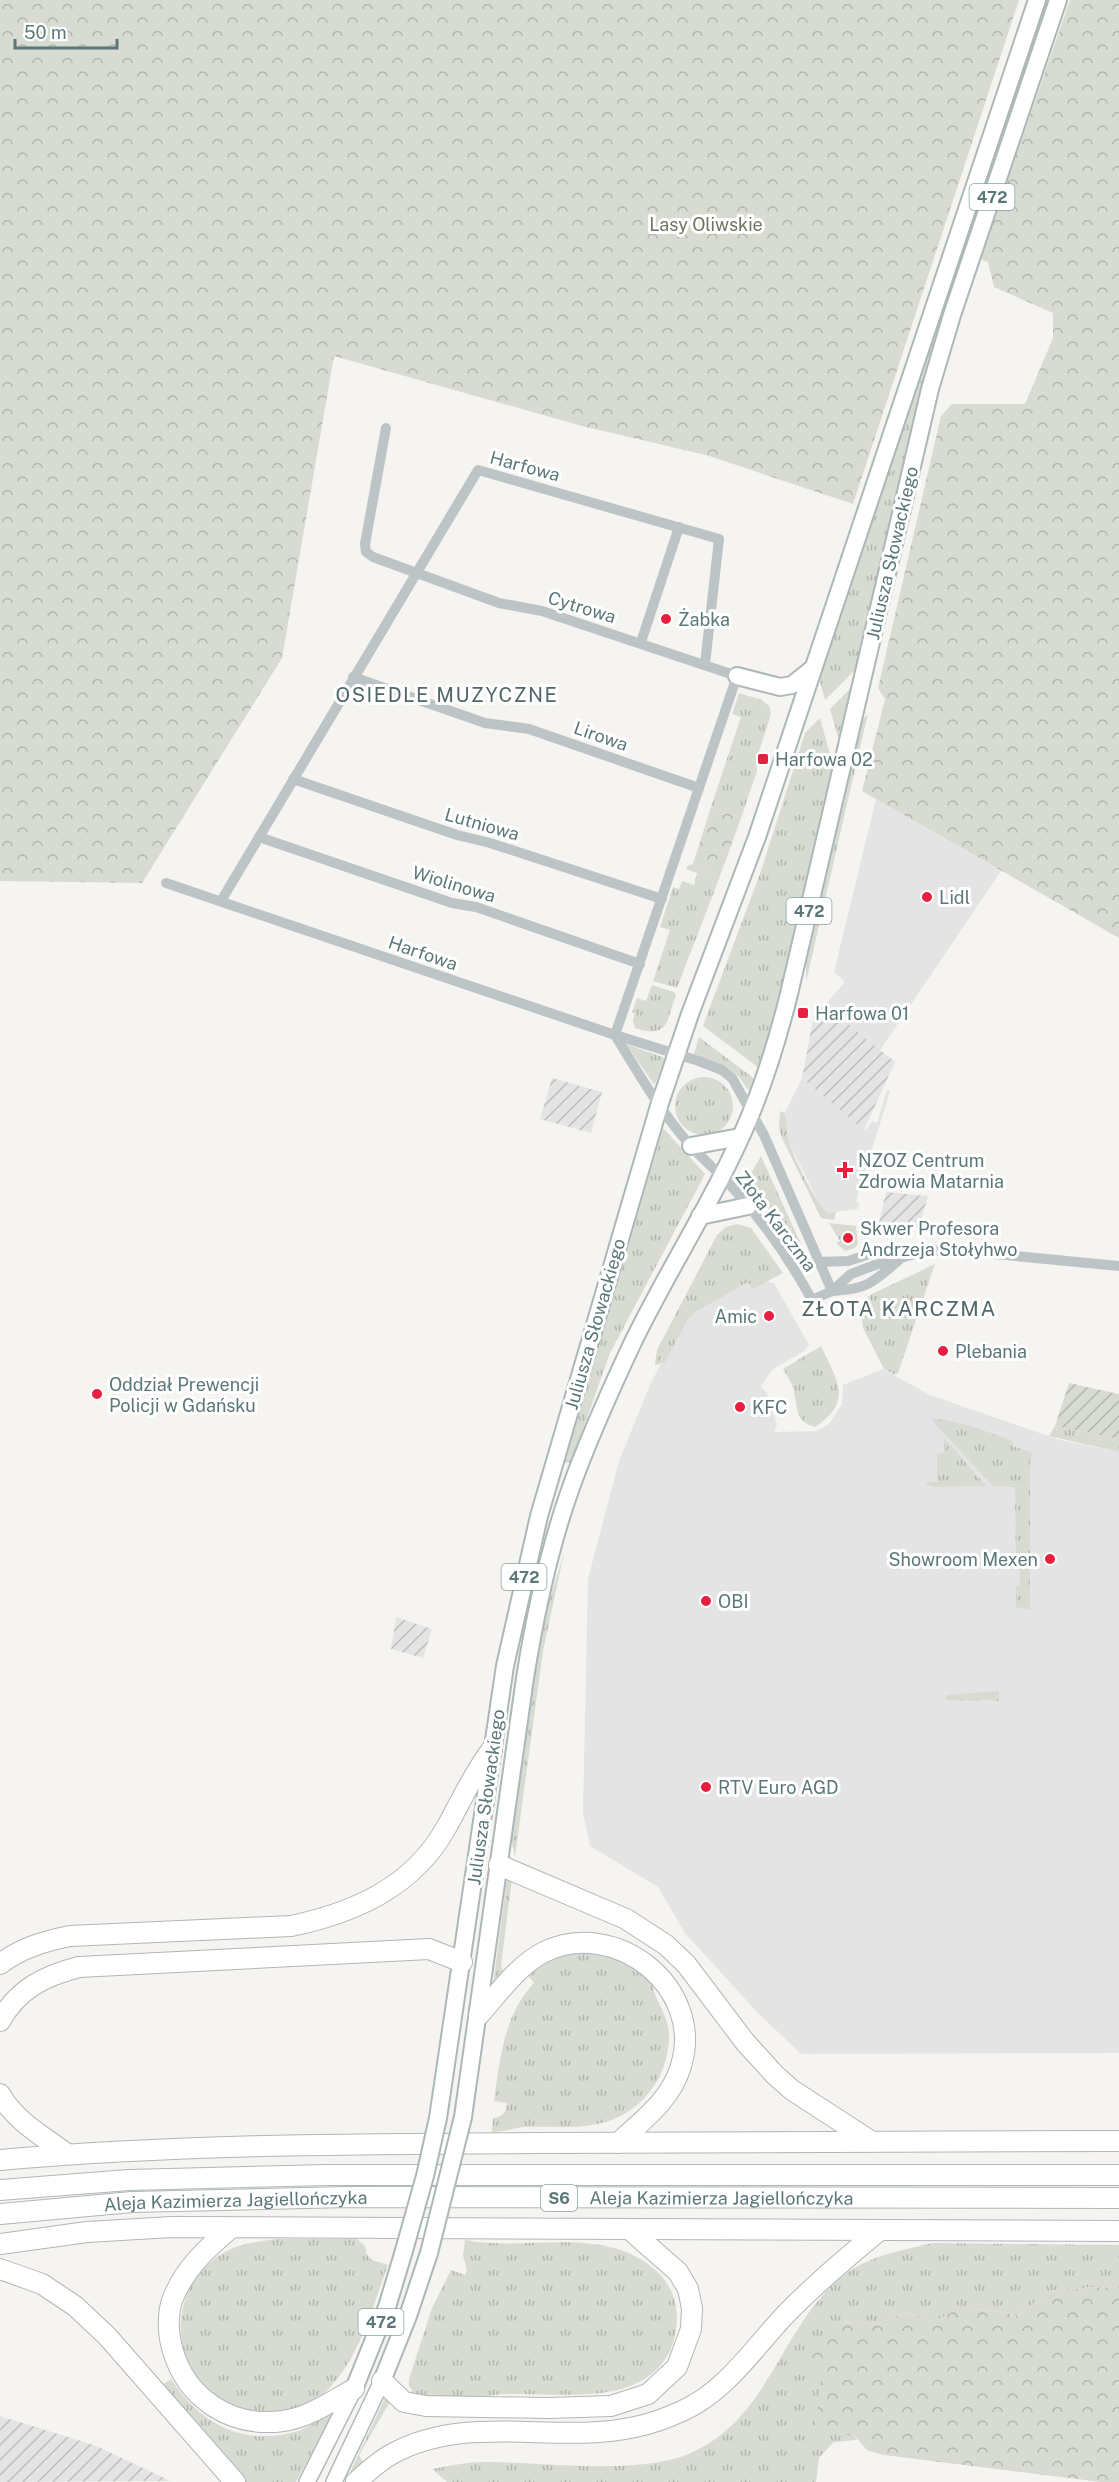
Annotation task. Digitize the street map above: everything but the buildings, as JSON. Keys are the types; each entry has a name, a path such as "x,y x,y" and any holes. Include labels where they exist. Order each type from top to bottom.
{"highway":[{"path":"0,1964 45,1941 70,1936 291,1926 325,1919 357,1908 405,1876 428,1853 445,1830 474,1773 492,1749"},
{"path":"499,1865 626,1919 666,1945 686,1964 745,2042 775,2075 792,2090 869,2140"},
{"path":"479,2015 527,1963 544,1952 560,1947 580,1943 613,1947 639,1958 654,1970 672,1992 681,2014 684,2046 681,2066 662,2102 618,2143"},
{"path":"0,2021 7,2008 35,1983 56,1973 79,1967 429,1948 462,1962"},
{"path":"0,2094 18,2118 67,2154"},
{"path":"0,2160 67,2154 271,2144 869,2140 1119,2141"},
{"name":"Aleja Kazimierza Jagiellończyka","path":"0,2190 129,2180 328,2175 1119,2175"},
{"name":"Aleja Kazimierza Jagiellończyka","path":"0,2214 132,2202 336,2198 1119,2198"},
{"path":"0,2244 87,2232 172,2227 1119,2231"},
{"path":"231,2228 202,2252 184,2275 172,2300 169,2339 176,2362 186,2380 200,2397 214,2408 242,2420 260,2423 300,2417 354,2389"},
{"path":"382,2381 405,2402 426,2406 548,2408 611,2406 648,2394 677,2367 691,2328 692,2308 688,2289 678,2272 629,2229"},
{"path":"356,2482 392,2454 442,2436 466,2432 580,2432 634,2428 684,2410 717,2387 819,2281 880,2230"},
{"path":"0,2269 42,2284 75,2306 106,2336 235,2482"}],"main road":[{"name":"Juliusza Słowackiego","path":"676,1053 757,837 1037,0"},
{"name":"Juliusza Słowackiego","path":"751,1112 765,1077 789,994 930,389 952,315 1058,0"},
{"path":"737,676 770,687 780,687 792,685 812,668"},
{"name":"472","path":"659,1106 676,1053"},
{"name":"Juliusza Słowackiego","path":"307,2482 354,2389 387,2307 404,2254 438,2118 492,1749 518,1603 537,1525 659,1106"},
{"name":"472","path":"721,1175 751,1112"},
{"path":"691,1146 740,1137"},
{"name":"Juliusza Słowackiego","path":"334,2482 382,2381 408,2316 429,2253 463,2118 534,1620 565,1504 589,1438 630,1349 721,1175"},
{"path":"700,1216 748,1206"}],"street":[{"path":"386,428 364,544 366,552 373,557 415,573"},
{"name":"Harfowa","path":"221,901 478,470 719,538 705,664"},
{"path":"640,642 679,527"},
{"name":"Cytrowa","path":"415,573 499,603 542,611 737,676"},
{"path":"691,1146 659,1106 615,1035 737,676"},
{"name":"Lirowa","path":"353,677 485,723 529,729 699,788"},
{"name":"Lutniowa","path":"293,779 457,835 490,843 662,899"},
{"name":"Wiolinowa","path":"260,837 452,903 476,907 640,964"},
{"name":"Harfowa","path":"166,883 615,1035 676,1053"},
{"path":"676,1053 722,1070 732,1078 751,1112"},
{"name":"Złota Karczma","path":"751,1112 771,1151 832,1291"},
{"name":"Złota Karczma","path":"691,1146 748,1206 796,1270 812,1300 832,1291 852,1274 903,1256 926,1251 952,1250 1119,1266"},
{"name":"Złota Karczma","path":"819,1262 848,1261 873,1253 903,1256"},
{"name":"Złota Karczma","path":"832,1291 857,1290 876,1280 903,1256"}],"shaded area":[{"path":"876,799 1001,871 880,1050 824,1006 845,982 834,972"},
{"path":"823,1004 895,1062 864,1130 802,1078 814,1014"},
{"path":"552,1078 602,1092 591,1133 540,1119"},
{"path":"802,1078 866,1130 872,1121 877,1123 887,1090 890,1091 856,1201 859,1202 858,1209 828,1213 822,1209 789,1143 785,1113"},
{"path":"886,1192 928,1196 919,1228 879,1223"},
{"path":"740,1277 774,1283 809,1345 804,1351 773,1369 761,1386 767,1393 777,1425 774,1432 817,1431 829,1424 842,1404 843,1385 883,1369 930,1395 1060,1440 1119,1452 1119,2053 801,2054 756,2011 685,1933 658,1887 590,1846 583,1812 588,1579 619,1461 650,1385 683,1320"},
{"path":"396,1617 432,1629 423,1658 391,1649"},
{"path":"0,2416 94,2445 171,2481 0,2482"}],"green space":[{"name":"Lasy Oliwskie","path":"0,0 1019,0 853,504 706,455 582,426 334,356 282,658 142,883 0,881"},
{"path":"1046,0 1050,0 926,369 856,669 825,700 819,678"},
{"path":"1070,0 1119,0 1119,938 862,791 885,699 878,688 941,416 952,404 1025,404 1053,338 1053,313 994,287 988,262 980,259"},
{"path":"852,687 839,740 830,709"},
{"path":"739,693 762,700 769,706 771,714 756,761 757,771 741,818 711,807 741,717 732,714"},
{"path":"868,715 806,982 806,962 862,719"},
{"path":"820,718 833,765 779,1001 759,1068 703,1026 761,871 805,733"},
{"path":"711,807 741,818 720,876 693,864"},
{"path":"693,864 720,876 677,988 653,981 670,930 660,927 673,887 679,889 682,881 694,885 697,873 686,869 687,866"},
{"path":"652,985 674,992 676,995 665,1026 660,1030 646,1031 635,1028 633,1021 635,1013 632,1012 637,998 646,1001"},
{"path":"699,1037 752,1077 755,1081 751,1090 747,1089 731,1070 694,1054"},
{"path":"626,1044 665,1058 655,1084 653,1083"},
{"path":"704,1077 715,1079 728,1090 733,1106 731,1117 720,1130 704,1135 693,1133 680,1122 675,1106 677,1095 688,1082"},
{"path":"780,1111 785,1113 789,1142 800,1169 823,1209 828,1213 836,1212 834,1220 821,1218 782,1138 779,1128"},
{"path":"663,1128 705,1174 610,1353 571,1463 565,1462"},
{"path":"761,1156 809,1265 762,1200 745,1184"},
{"name":"Skwer Profesora Andrzeja Stołyhwo","path":"829,1223 856,1226 858,1244 855,1248 845,1251 836,1243 840,1241"},
{"path":"737,1224 751,1228 783,1273 753,1289 748,1282 697,1311 688,1319 665,1362 655,1365 657,1350 717,1235 726,1227"},
{"path":"935,1264 898,1373 895,1375 884,1369 863,1328 861,1309 865,1300 872,1294"},
{"path":"821,1346 839,1390 835,1409 815,1427 801,1418 792,1386 783,1369"},
{"path":"1069,1383 1119,1394 1119,1439 1055,1426"},
{"path":"932,1419 968,1425 1013,1441 1013,1446 1032,1453 1030,1465 1030,1609 1016,1608 1016,1586 1020,1585 1020,1566 1016,1565 1015,1487 993,1486 935,1424"},
{"path":"1055,1426 1119,1439 1119,1452 1049,1436"},
{"path":"944,1438 986,1486 935,1487 927,1485 927,1482 937,1482 937,1454 944,1453"},
{"path":"564,1553 543,1651 515,1857 511,1839 535,1661 543,1620"},
{"path":"999,1691 999,1701 946,1700 946,1695"},
{"path":"507,1878 512,1879 501,1966 504,1973 493,1985"},
{"path":"584,1951 616,1956 652,1979 654,1992 666,2019 669,2034 668,2050 658,2079 639,2103 627,2113 613,2120 589,2126 524,2127 492,2132 493,2118 503,2114 507,2103 494,2101 505,2038 516,2009 534,1983 527,1974 550,1958"},
{"path":"277,2239 357,2239 365,2246 367,2255 372,2260 388,2265 366,2327 343,2371 328,2390 301,2409 270,2416 232,2409 218,2400 198,2379 188,2362 182,2344 181,2324 183,2305 190,2287 217,2257 238,2246"},
{"path":"465,2240 484,2243 585,2243 605,2246 632,2255 650,2265 664,2279 674,2297 677,2324 670,2351 657,2369 641,2381 621,2389 600,2393 505,2394 446,2400 408,2398 412,2390 409,2386 409,2379 432,2308 451,2270 465,2275 467,2270 463,2256"},
{"path":"933,2243 1119,2245 1119,2288 1094,2287 1049,2291 1018,2316 996,2311 961,2308 933,2322 907,2312 878,2324 838,2322 821,2380 857,2440 834,2442 819,2458 816,2482 447,2482 432,2469 482,2462 619,2466 671,2460 693,2452 720,2436 741,2416 759,2393 805,2318 823,2295 844,2275 875,2258"},
{"path":"1094,2287 1119,2288 1119,2482 1101,2482 884,2455 867,2450 855,2436 815,2429 821,2380 801,2362 838,2322 878,2324 907,2312 933,2322 960,2308 996,2311 1018,2316 1049,2291"},
{"path":"171,2379 196,2409 210,2420 242,2434 260,2436 298,2431 332,2415 296,2482 246,2482 162,2385"},
{"path":"386,2396 390,2402 359,2455 364,2464 351,2477 350,2472"}],"place":[{"name":"Żabka","path":"666,619"},
{"name":"Harfowa 02","path":"763,759"},
{"name":"Lidl","path":"927,897"},
{"name":"Harfowa 01","path":"803,1013"},
{"name":"NZOZ Centrum Zdrowia Matarnia","path":"845,1170"},
{"name":"Skwer Profesora Andrzeja Stołyhwo","path":"848,1238"},
{"name":"Amic","path":"769,1316"},
{"name":"Plebania","path":"943,1351"},
{"name":"Oddział Prewencji Policji w Gdańsku","path":"97,1394"},
{"name":"KFC","path":"740,1407"},
{"name":"Showroom Mexen","path":"1050,1559"},
{"name":"OBI","path":"706,1601"},
{"name":"RTV Euro AGD","path":"706,1787"}],"district":[{"name":"OSIEDLE MUZYCZNE","path":"447,695"},
{"name":"ZŁOTA KARCZMA","path":"899,1308"}]}
